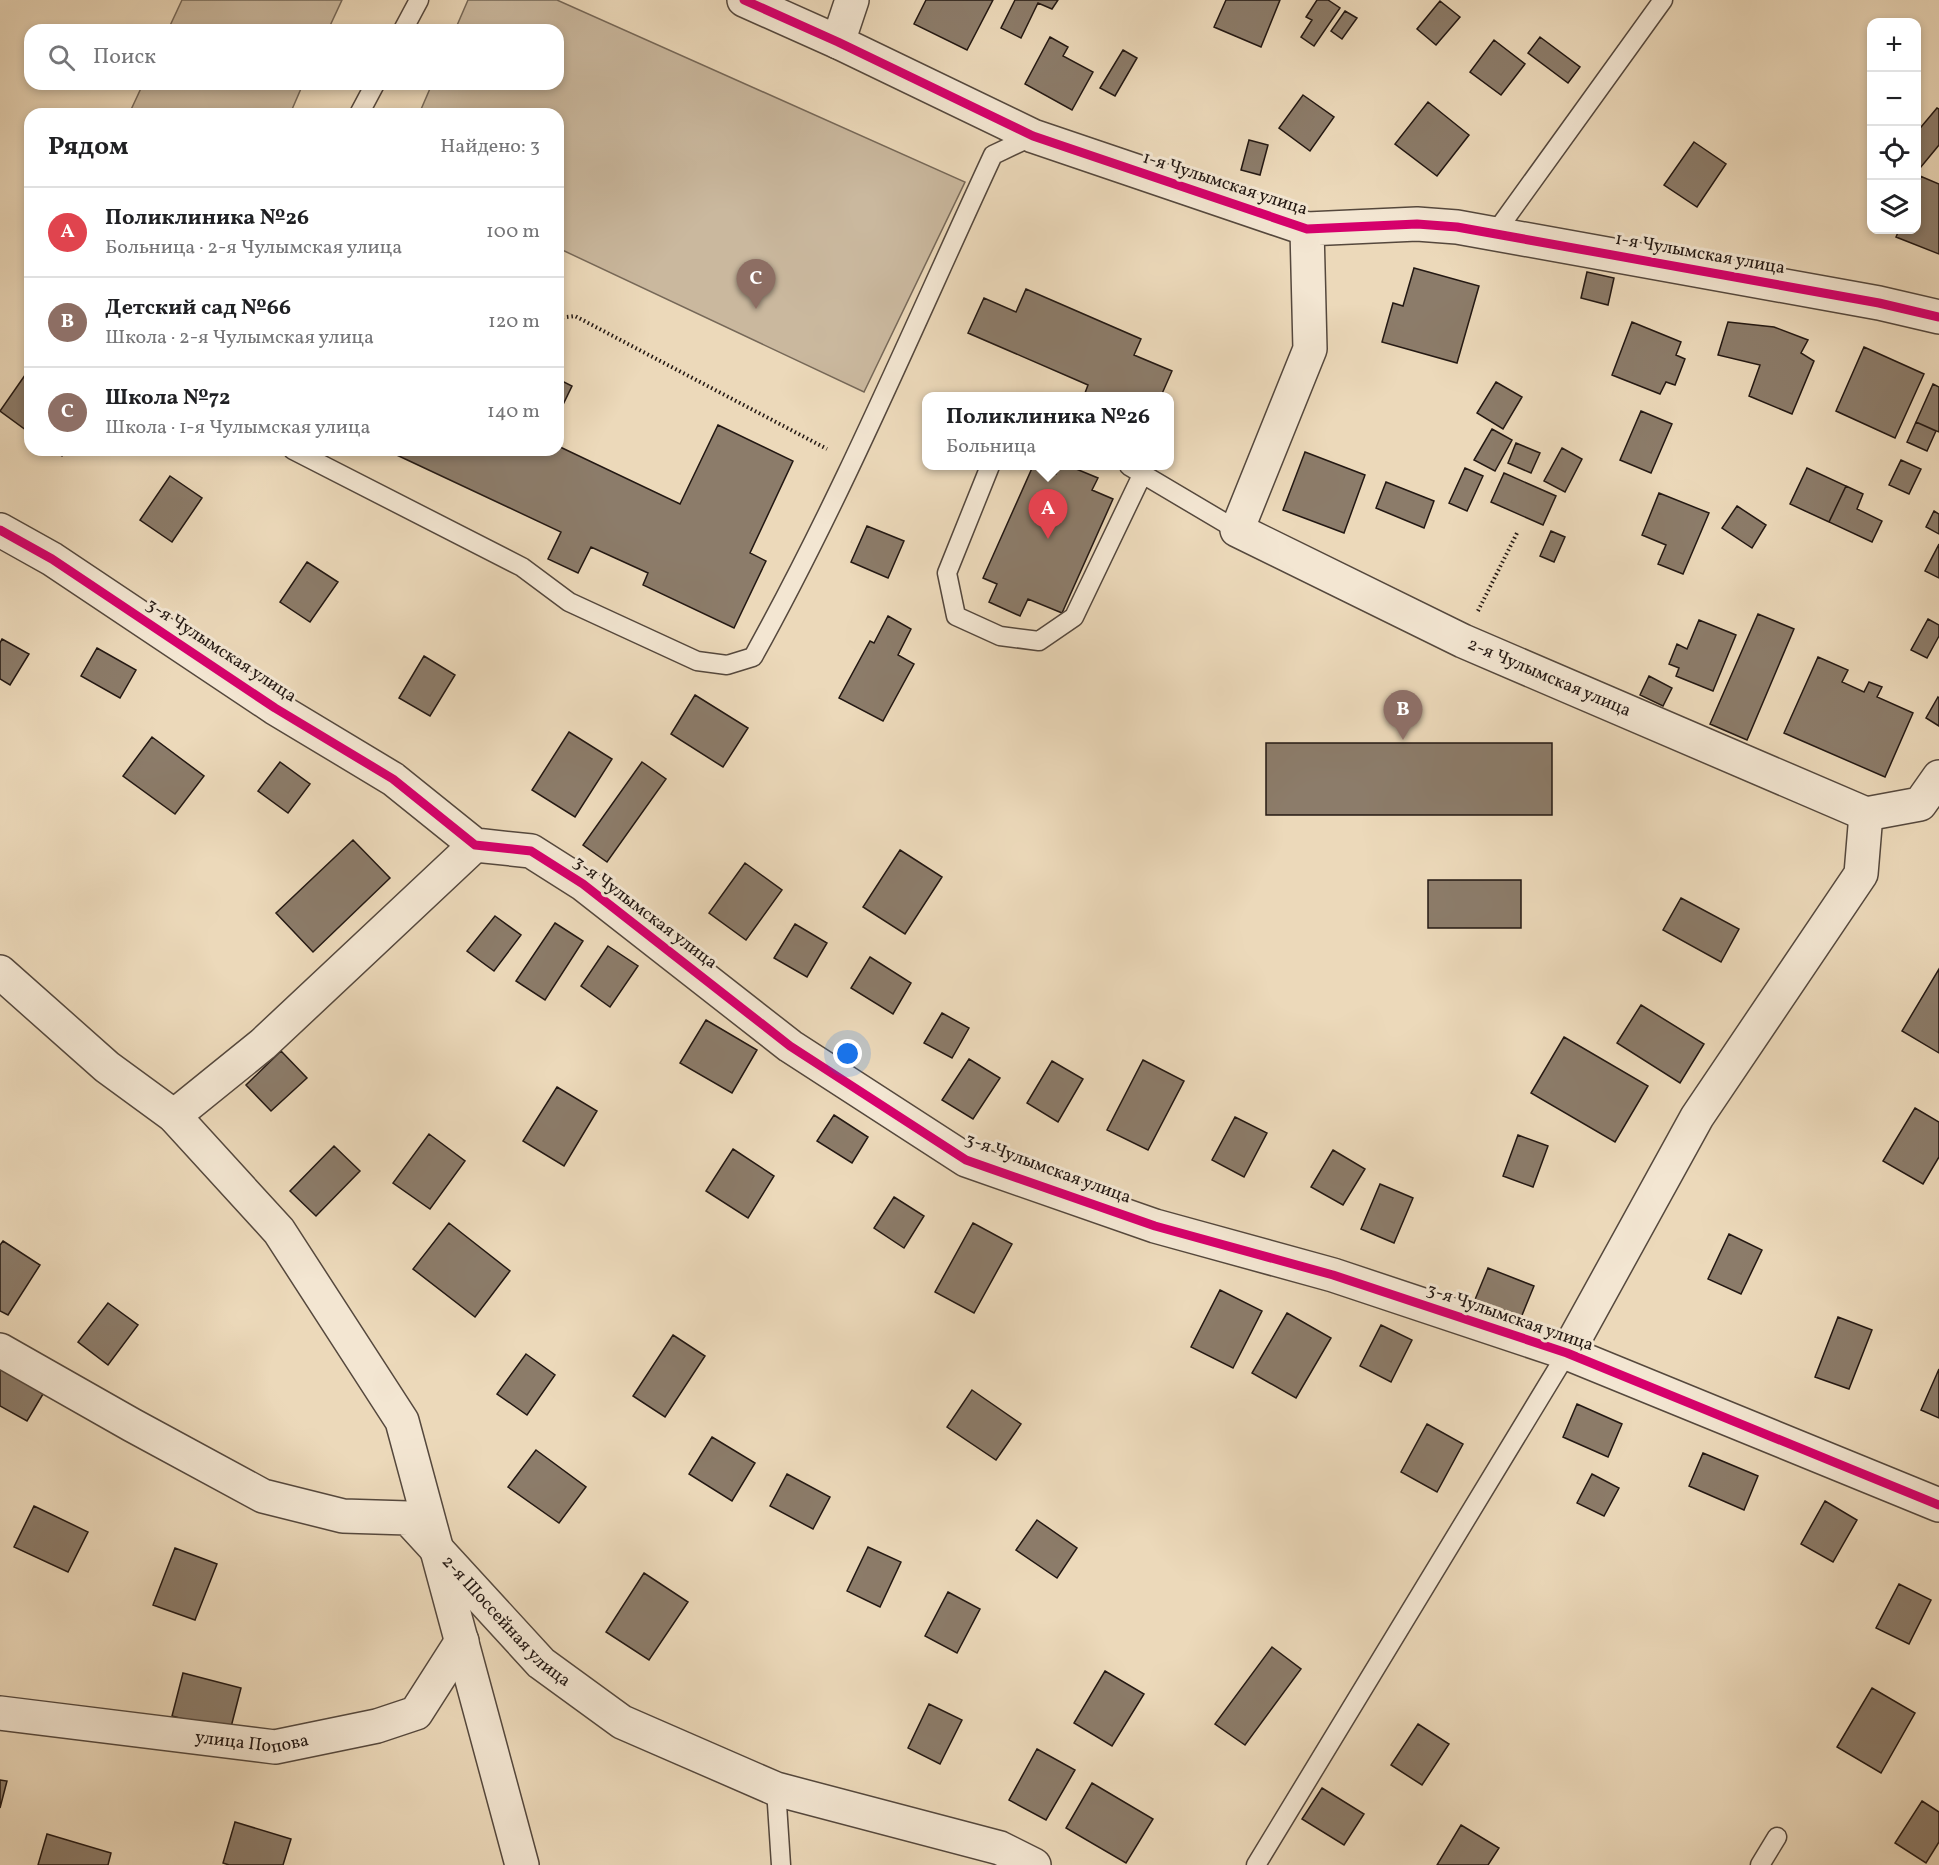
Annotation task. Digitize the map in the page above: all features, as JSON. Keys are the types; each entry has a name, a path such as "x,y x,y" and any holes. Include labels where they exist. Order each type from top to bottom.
{"street":[{"name":"1-я Чулымская улица","path":"744,0 838,42 1033,136 1307,229 1417,224 1457,227 1879,303 1939,317"},
{"path":"838,42 852,0"},
{"path":"1238,530 1310,349 1307,229"},
{"name":"3-я Чулымская улица","path":"0,530 52,559 275,708 393,779 474,845 531,851 575,878 790,1046 966,1160 1155,1226 1333,1275 1567,1353 1939,1505"},
{"name":"2-я Чулымская улица","path":"1238,530 1463,641 1866,814"},
{"path":"1567,1353 1697,1118 1861,874 1866,814 1930,808 1939,777"},
{"path":"174,1116 263,1044 474,845"},
{"path":"0,972 107,1067 174,1116 279,1230 402,1421 522,1865"},
{"name":"2-я Шоссейная улица","path":"0,1350 263,1496 343,1516 408,1518 541,1663 622,1722 776,1789 1000,1848 1034,1865"},
{"name":"улица Попова","path":"0,1713 275,1747 377,1726 416,1713 462,1641"}],"lane":[{"path":"406,24 419,0"},
{"path":"1495,233 1663,0"},
{"path":"362,108 372,90"},
{"path":"305,456 522,567 569,602 696,662 727,665 753,657 787,596 993,155 1033,136"},
{"path":"988,470 947,573 956,616 1000,636 1039,641 1074,617 1136,470"},
{"path":"1138,470 1238,530"},
{"path":"1256,1865 1567,1353"},
{"path":"776,1789 781,1865"},
{"path":"1760,1865 1777,1837"}],"path":[{"path":"564,317 575,315 851,462"},
{"path":"1463,641 1517,532"}],"shaded area":[{"path":"182,0 342,0 331,24 171,24"},
{"path":"468,0 557,0 965,182 864,392 564,251 564,108 422,108 429,90 564,90 564,24 458,24"},
{"path":"140,90 300,90 293,108 132,108"}],"building":[{"path":"926,0 993,0 967,50 914,24"},
{"path":"1015,0 1058,0 1052,9 1038,3 1021,38 1001,28"},
{"path":"1226,0 1280,0 1261,47 1214,27"},
{"path":"1317,0 1328,0 1340,8 1314,46 1301,37 1312,20 1306,17"},
{"path":"1440,1 1460,17 1436,45 1417,29"},
{"path":"1345,11 1357,18 1342,39 1331,31"},
{"path":"1050,37 1068,47 1063,56 1093,72 1072,110 1025,84"},
{"path":"1540,37 1580,67 1568,83 1528,53"},
{"path":"1494,40 1525,64 1501,95 1470,72"},
{"path":"1123,50 1137,58 1115,96 1100,88"},
{"path":"1303,95 1334,117 1310,151 1279,128"},
{"path":"1428,102 1469,135 1437,176 1395,144"},
{"path":"1937,108 1939,109 1939,145 1921,167 1921,127"},
{"path":"1249,140 1268,145 1260,175 1241,170"},
{"path":"1694,142 1726,164 1697,207 1664,185"},
{"path":"1921,176 1939,184 1939,254 1896,237 1897,234 1921,234"},
{"path":"1414,268 1479,286 1457,363 1382,342 1393,303 1403,306"},
{"path":"1587,272 1614,278 1608,305 1581,298"},
{"path":"1026,289 1141,339 1134,355 1172,371 1163,392 1085,392 1088,385 968,333 984,298 1016,312"},
{"path":"1632,322 1681,342 1676,355 1685,359 1675,385 1666,382 1660,394 1612,375"},
{"path":"1728,322 1774,327 1808,340 1801,353 1814,361 1792,414 1749,396 1760,365 1718,355"},
{"path":"1864,347 1924,374 1895,438 1836,411"},
{"path":"24,377 24,429 0,411"},
{"path":"564,382 572,386 564,403"},
{"path":"1496,382 1522,397 1503,429 1477,413"},
{"path":"1933,384 1939,387 1939,432 1916,422"},
{"path":"1641,411 1672,424 1651,473 1620,460"},
{"path":"1916,422 1936,431 1927,451 1907,442"},
{"path":"718,425 793,461 750,553 766,561 734,628 643,585 648,573 591,547 578,573 548,559 561,532 399,456 564,456 564,449 680,504"},
{"path":"1492,429 1512,440 1495,471 1474,460"},
{"path":"1516,443 1540,453 1531,473 1508,463"},
{"path":"1562,448 1582,459 1565,492 1544,481"},
{"path":"1305,452 1365,475 1344,533 1283,510"},
{"path":"1901,460 1921,469 1909,494 1889,485"},
{"path":"1465,468 1483,476 1467,511 1449,503"},
{"path":"1807,468 1846,486 1829,522 1790,504"},
{"path":"1031,470 1044,470 1056,474 1058,470 1079,470 1098,478 1092,490 1113,499 1062,613 1028,599 1020,616 989,602 997,584 983,578"},
{"path":"1504,473 1556,496 1543,525 1491,502"},
{"path":"170,476 202,498 172,542 140,520"},
{"path":"1386,482 1434,501 1424,528 1376,508"},
{"path":"1846,486 1863,494 1857,509 1882,521 1872,542 1829,522"},
{"path":"1659,493 1709,513 1683,574 1658,564 1666,545 1642,535"},
{"path":"1737,506 1766,525 1752,548 1722,528"},
{"path":"1934,511 1939,514 1939,534 1926,527"},
{"path":"867,526 904,541 888,578 851,562"},
{"path":"1551,531 1565,537 1554,562 1540,556"},
{"path":"1939,544 1939,578 1925,571"},
{"path":"307,562 338,582 310,622 280,602"},
{"path":"1758,614 1794,629 1747,740 1710,724"},
{"path":"888,616 911,629 898,655 914,664 883,721 839,698 870,641 874,643"},
{"path":"1928,619 1939,625 1939,636 1927,658 1911,650"},
{"path":"1699,620 1736,635 1713,691 1676,676 1679,668 1669,664 1677,644 1687,649"},
{"path":"2,639 29,654 10,685 0,679"},
{"path":"97,648 136,670 120,698 81,676"},
{"path":"424,656 455,675 430,716 399,698"},
{"path":"1818,657 1848,670 1842,682 1864,692 1869,682 1882,687 1877,697 1913,713 1885,777 1784,733"},
{"path":"1649,676 1672,688 1663,706 1640,695"},
{"path":"695,695 748,728 723,767 671,734"},
{"path":"1939,698 1939,726 1926,718"},
{"path":"569,732 612,759 575,817 532,790"},
{"path":"152,737 204,776 175,814 123,776"},
{"path":"1266,743 1552,743 1552,815 1266,815"},
{"path":"280,762 310,784 288,813 258,791"},
{"path":"642,762 666,779 607,862 583,845"},
{"path":"353,840 390,878 313,952 276,913"},
{"path":"900,850 942,877 905,934 863,907"},
{"path":"745,863 782,890 746,940 709,913"},
{"path":"1428,880 1521,880 1521,928 1428,928"},
{"path":"1681,898 1739,929 1721,962 1663,930"},
{"path":"495,916 521,935 494,971 467,951"},
{"path":"555,923 583,941 545,1000 516,981"},
{"path":"795,924 827,943 807,977 774,958"},
{"path":"608,946 638,966 610,1007 581,986"},
{"path":"870,957 911,983 893,1014 851,988"},
{"path":"1939,969 1939,1053 1902,1031"},
{"path":"1641,1005 1704,1044 1680,1083 1617,1043"},
{"path":"942,1013 969,1028 952,1058 924,1043"},
{"path":"706,1020 757,1050 732,1093 680,1063"},
{"path":"1564,1037 1648,1086 1615,1142 1531,1093"},
{"path":"281,1051 307,1078 271,1111 246,1085"},
{"path":"969,1059 1000,1078 973,1119 942,1100"},
{"path":"1143,1060 1184,1081 1148,1150 1107,1130"},
{"path":"1052,1061 1083,1079 1058,1122 1027,1103"},
{"path":"557,1087 597,1111 564,1166 523,1141"},
{"path":"1915,1108 1939,1122 1939,1157 1923,1184 1883,1161"},
{"path":"834,1115 868,1137 852,1163 817,1141"},
{"path":"1235,1117 1267,1133 1244,1177 1212,1160"},
{"path":"429,1134 465,1161 430,1209 393,1183"},
{"path":"1518,1135 1548,1146 1533,1187 1503,1176"},
{"path":"334,1146 360,1171 316,1216 290,1191"},
{"path":"733,1149 774,1176 748,1218 706,1191"},
{"path":"1333,1150 1365,1169 1343,1205 1311,1187"},
{"path":"1380,1184 1413,1198 1394,1243 1361,1229"},
{"path":"894,1197 924,1216 904,1248 874,1228"},
{"path":"449,1223 510,1271 475,1317 413,1269"},
{"path":"973,1223 1012,1244 974,1313 935,1292"},
{"path":"1729,1234 1762,1250 1741,1294 1708,1279"},
{"path":"3,1241 40,1265 8,1315 0,1311 0,1245"},
{"path":"1488,1268 1534,1286 1520,1320 1474,1302"},
{"path":"1220,1290 1262,1311 1233,1368 1191,1347"},
{"path":"108,1303 138,1325 108,1365 78,1342"},
{"path":"1287,1313 1331,1338 1296,1398 1252,1373"},
{"path":"1838,1317 1872,1330 1849,1389 1815,1377"},
{"path":"1381,1325 1412,1340 1391,1382 1360,1366"},
{"path":"673,1335 705,1356 665,1417 633,1396"},
{"path":"526,1354 555,1375 527,1415 497,1394"},
{"path":"0,1368 46,1389 27,1421 0,1406"},
{"path":"1939,1369 1939,1418 1921,1410"},
{"path":"972,1390 1021,1424 996,1460 947,1427"},
{"path":"1577,1404 1622,1424 1608,1457 1563,1437"},
{"path":"1427,1424 1463,1444 1437,1492 1401,1472"},
{"path":"712,1437 755,1463 732,1501 689,1474"},
{"path":"536,1450 586,1487 559,1523 508,1487"},
{"path":"1703,1453 1758,1476 1744,1510 1689,1486"},
{"path":"787,1474 830,1497 813,1529 770,1506"},
{"path":"1592,1474 1619,1488 1604,1516 1577,1503"},
{"path":"1825,1501 1857,1520 1833,1562 1801,1544"},
{"path":"34,1506 88,1532 68,1572 14,1547"},
{"path":"1037,1520 1077,1548 1057,1578 1016,1550"},
{"path":"868,1547 901,1562 880,1607 847,1591"},
{"path":"175,1548 217,1564 195,1620 153,1605"},
{"path":"644,1573 688,1602 649,1660 606,1632"},
{"path":"1899,1584 1931,1600 1909,1644 1876,1628"},
{"path":"948,1592 980,1609 957,1653 925,1636"},
{"path":"1272,1647 1301,1669 1245,1745 1215,1724"},
{"path":"1105,1671 1144,1694 1112,1746 1074,1723"},
{"path":"183,1673 241,1688 230,1731 172,1716"},
{"path":"1872,1688 1915,1713 1881,1773 1837,1747"},
{"path":"929,1704 962,1720 940,1764 908,1748"},
{"path":"1418,1724 1449,1744 1422,1785 1391,1765"},
{"path":"1037,1749 1075,1770 1046,1820 1009,1800"},
{"path":"0,1780 7,1781 0,1808"},
{"path":"1092,1783 1153,1819 1126,1863 1066,1828"},
{"path":"1322,1788 1364,1814 1344,1845 1302,1819"},
{"path":"1922,1801 1939,1812 1939,1842 1926,1863 1895,1843"},
{"path":"235,1822 291,1839 283,1865 223,1863"},
{"path":"1461,1825 1499,1848 1488,1865 1437,1865"},
{"path":"47,1834 111,1853 108,1865 38,1865"}],"cycle path":[{"path":"744,0 838,42 1033,136 1307,229 1417,224 1457,227 1879,303 1939,317"},
{"path":"0,530 52,559 275,708 393,779 475,845 531,851 583,884 790,1046 966,1160 1155,1226 1333,1275 1567,1353 1939,1505"}],"place":[{"name":"Школа №72","path":"756,309"},
{"name":"Поликлиника №26","path":"1048,539"},
{"name":"Детский сад №66","path":"1403,740"}]}
